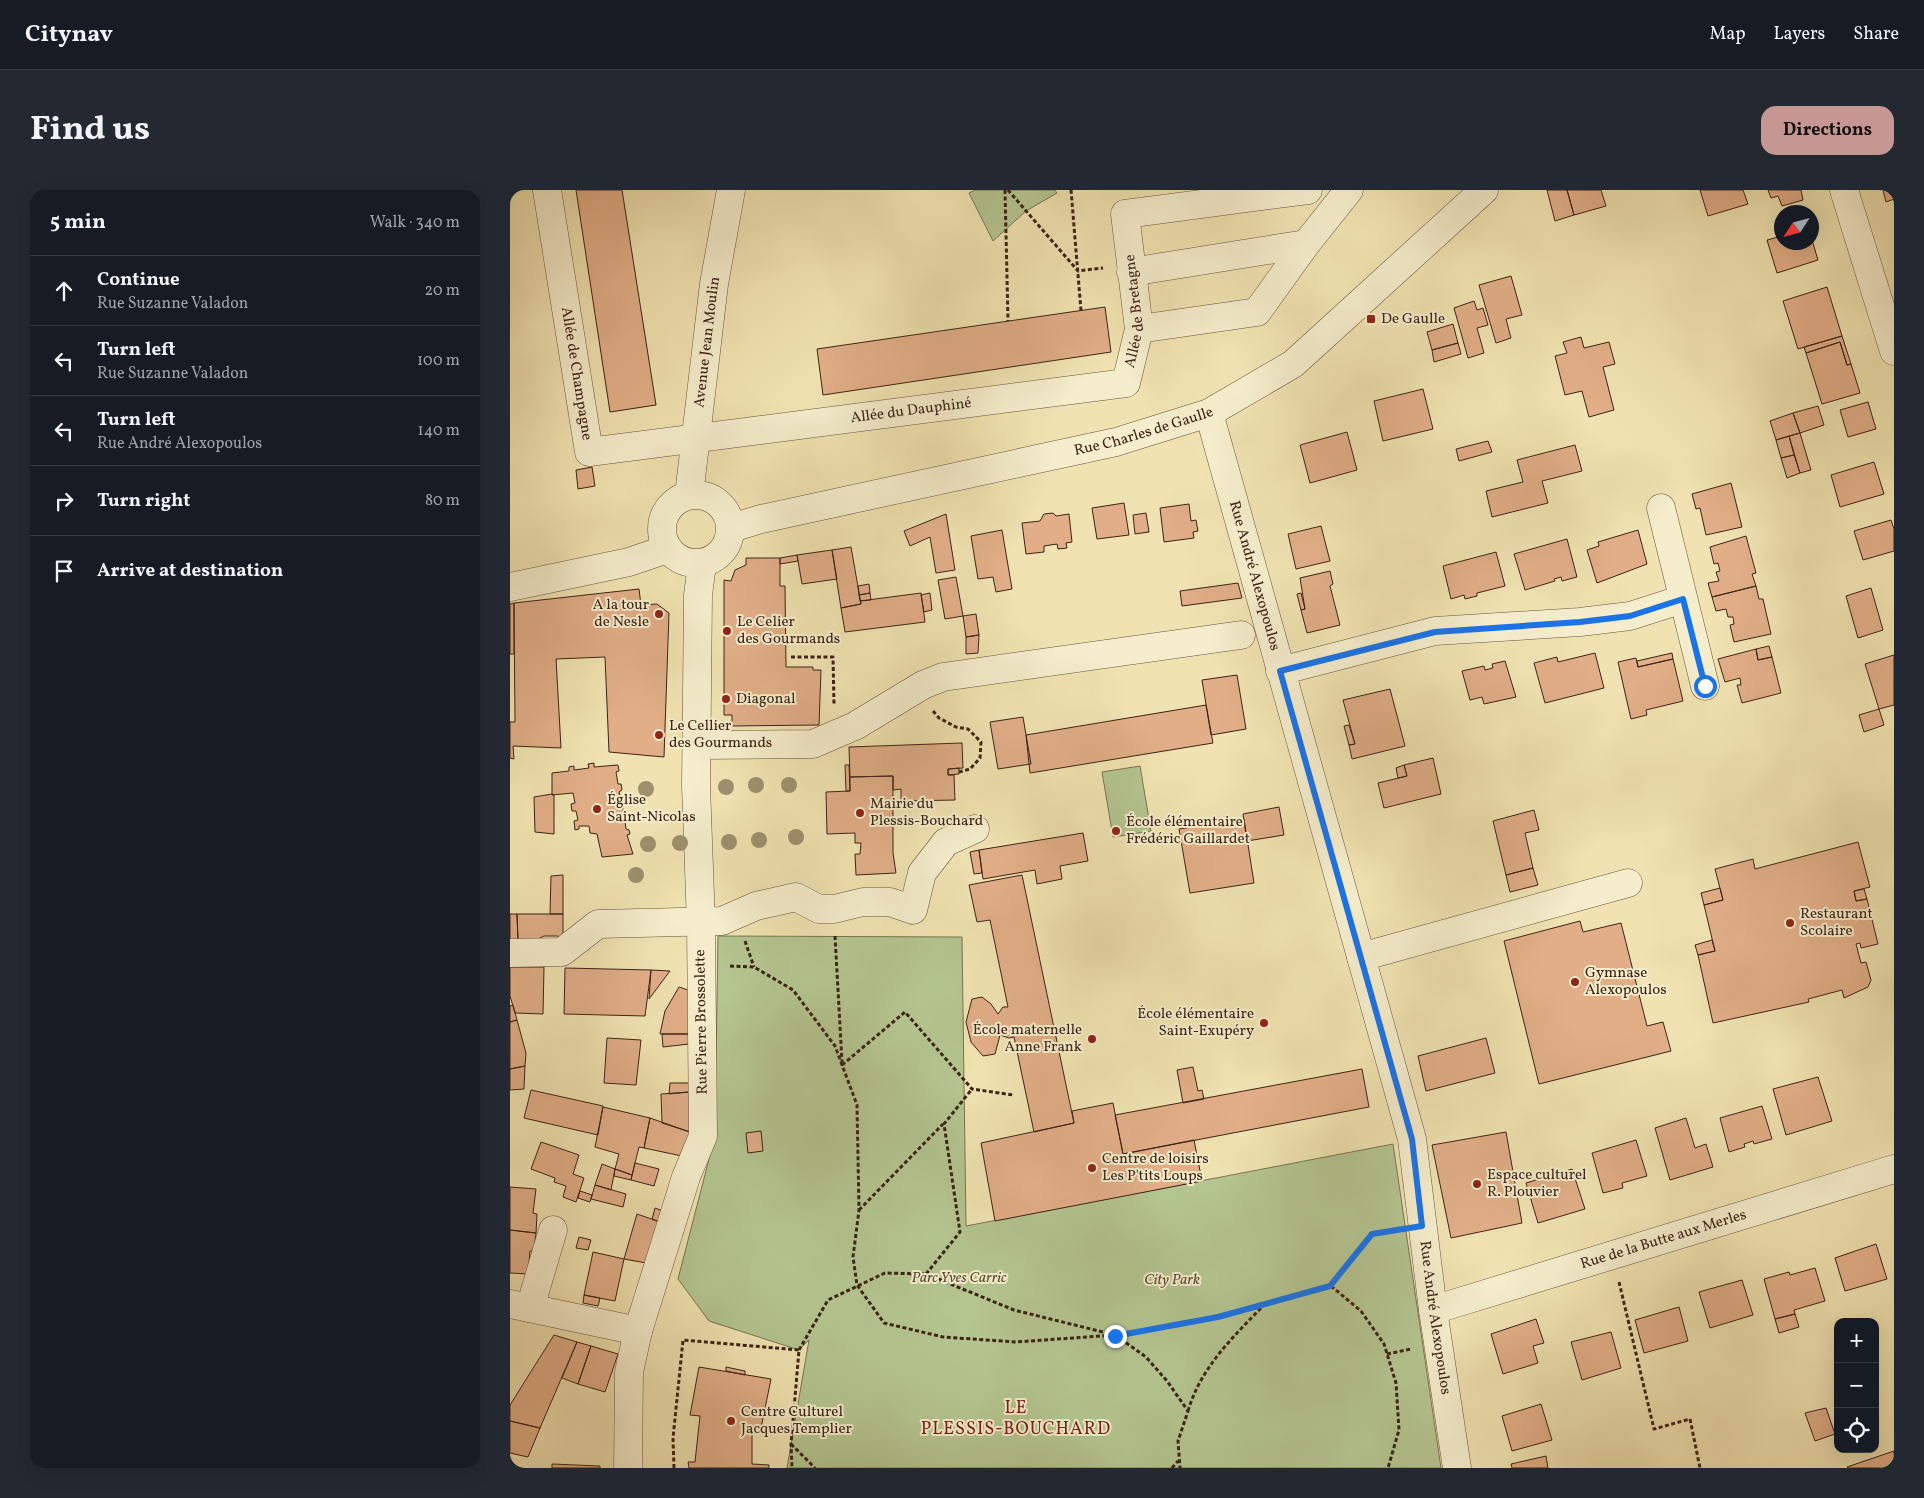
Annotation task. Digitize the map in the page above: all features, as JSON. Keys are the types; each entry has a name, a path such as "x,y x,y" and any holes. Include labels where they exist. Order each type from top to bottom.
{"street":[{"name":"Allée de Champagne","path":"546,190 589,452 695,438"},
{"name":"Avenue Jean Moulin","path":"689,495 714,284 731,190"},
{"name":"Allée de Bretagne","path":"1126,382 1139,329 1125,214 1308,190"},
{"path":"1139,329 1258,312 1306,244 1349,190"},
{"name":"Rue Charles de Gaulle","path":"731,528 761,519 1116,442 1209,413 1293,364 1484,190"},
{"path":"1844,190 1894,351"},
{"path":"1131,269 1306,244"},
{"name":"Allée du Dauphiné","path":"695,438 1126,382"},
{"name":"Rue André Alexopoulos","path":"1209,413 1412,1139 1433,1310 1457,1468"},
{"path":"689,495 704,495 717,502 727,513 731,528 729,540 723,551 714,559 702,564 690,563 677,558 667,549 662,536 665,516 677,501 689,495"},
{"path":"1661,508 1705,686"},
{"path":"510,587 629,562 667,549"},
{"name":"Rue Pierre Brossolette","path":"628,1468 629,1372 638,1331 686,1178 703,1136 702,964 696,786 698,745 698,595 702,564"},
{"path":"1280,671 1435,632 1580,622 1630,616 1683,599"},
{"path":"698,745 813,744 855,726 923,685 942,677 1241,635"},
{"path":"510,953 562,952 598,924 722,921 756,906 796,898 819,909 834,909 863,902 890,902 913,910 922,873 946,842 976,829"},
{"path":"1361,957 1628,884"},
{"name":"Rue de la Butte aux Merles","path":"1433,1310 1894,1169"},
{"path":"553,1230 520,1306 638,1331"}],"path":[{"path":"1007,190 1078,271"},
{"path":"1007,190 1008,321"},
{"path":"1071,190 1081,311"},
{"path":"1078,271 1131,269"},
{"path":"791,657 833,657 834,735"},
{"path":"923,685 928,704 939,718 956,727 968,729 981,742 980,758 970,769 959,772"},
{"path":"834,909 842,1065"},
{"path":"702,964 754,967 793,990 835,1046 857,1105 859,1210 853,1257 857,1285 884,1323 943,1337 1016,1342 1115,1336 1218,1317 1330,1286 1372,1234 1422,1226"},
{"path":"842,1065 905,1012 972,1089 1013,1095"},
{"path":"859,1210 944,1124 972,1089"},
{"path":"926,1274 960,1232 944,1124"},
{"path":"1612,1255 1654,1429 1690,1419 1700,1468"},
{"path":"792,1468 791,1444 799,1350 828,1300 885,1273 926,1274 1014,1310 1115,1336 1146,1357 1167,1381 1188,1411"},
{"path":"1330,1286 1361,1311 1384,1344 1396,1383 1399,1430 1388,1468"},
{"path":"1180,1468 1178,1441 1192,1397 1218,1351 1264,1305"},
{"path":"674,1468 673,1438 683,1340 799,1350"},
{"path":"791,1444 815,1468"},
{"path":"1172,1468 1178,1460"}],"green space":[{"path":"975,190 1055,190 1057,193 1026,211 993,241 969,193"},
{"path":"1140,766 1151,831 1113,837 1102,772"},
{"name":"Parc Yves Carric","path":"718,936 962,937 966,1226 1393,1144 1441,1468 787,1468 809,1340 799,1350 709,1321 678,1279 715,1136"}],"building":[{"path":"576,190 622,190 656,405 610,412"},
{"path":"1547,190 1567,190 1574,215 1555,221"},
{"path":"1567,190 1601,190 1606,206 1574,215"},
{"path":"1700,190 1743,190 1748,204 1708,216"},
{"path":"1768,190 1801,190 1803,200 1782,205 1778,196 1771,198"},
{"path":"1883,190 1894,190 1894,199 1886,202"},
{"path":"1774,238 1774,250 1815,250 1818,260 1777,273 1767,240"},
{"path":"1511,276 1522,315 1506,319 1511,338 1496,343 1479,285"},
{"path":"1827,287 1842,336 1798,349 1783,301"},
{"path":"1474,301 1477,310 1483,308 1488,325 1477,328 1484,353 1468,358 1454,308"},
{"path":"1105,307 1111,352 823,395 817,349"},
{"path":"1453,324 1458,343 1432,350 1427,332"},
{"path":"1842,336 1851,364 1847,365 1840,342 1806,353 1804,347"},
{"path":"1581,337 1584,348 1609,342 1615,364 1603,367 1614,410 1589,417 1582,391 1565,395 1555,356 1567,353 1563,342"},
{"path":"1840,342 1847,365 1851,364 1860,393 1822,404 1806,353"},
{"path":"1458,343 1461,354 1434,362 1432,350"},
{"path":"1423,389 1433,429 1383,441 1374,401"},
{"path":"1868,402 1876,429 1848,437 1840,410"},
{"path":"1818,406 1824,425 1800,433 1793,413"},
{"path":"1793,413 1800,433 1776,440 1770,421"},
{"path":"1347,432 1357,470 1310,483 1300,445"},
{"path":"1800,433 1811,470 1800,473 1789,436"},
{"path":"1789,436 1794,455 1781,458 1776,440"},
{"path":"1488,441 1492,452 1459,461 1456,449"},
{"path":"1575,445 1582,471 1542,481 1548,503 1492,517 1486,491 1523,482 1517,460"},
{"path":"1794,455 1800,473 1787,478 1781,458"},
{"path":"1874,462 1884,494 1840,507 1831,475"},
{"path":"592,467 595,486 578,489 576,470"},
{"path":"1731,483 1742,527 1706,535 1700,508 1696,509 1692,494"},
{"path":"1124,503 1129,535 1097,539 1092,508"},
{"path":"1189,504 1191,521 1196,520 1198,531 1193,532 1194,538 1164,542 1160,508"},
{"path":"1053,513 1056,516 1069,514 1072,542 1066,543 1067,548 1058,549 1057,544 1044,546 1044,552 1026,554 1022,523 1040,521 1044,514"},
{"path":"1146,513 1149,532 1135,534 1133,515"},
{"path":"946,514 955,570 936,573 930,537 910,546 904,531"},
{"path":"1891,520 1894,529 1894,551 1863,560 1854,531"},
{"path":"1321,526 1330,561 1296,569 1288,534"},
{"path":"1002,530 1012,589 996,592 993,577 978,579 971,536"},
{"path":"1638,530 1647,564 1597,583 1587,550 1599,546 1598,542"},
{"path":"1746,536 1756,573 1752,574 1756,586 1712,597 1708,583 1719,581 1716,572 1720,571 1718,563 1714,564 1710,547"},
{"path":"1567,539 1577,577 1562,581 1561,577 1554,579 1555,581 1525,590 1514,554"},
{"path":"851,547 861,604 841,608 832,550"},
{"path":"832,550 837,579 802,584 797,555"},
{"path":"1496,552 1505,586 1477,593 1477,596 1465,599 1464,595 1451,599 1443,566"},
{"path":"797,555 798,561 780,564 780,558"},
{"path":"746,558 780,558 780,586 785,586 786,667 813,667 813,670 821,670 819,725 732,726 732,715 724,715 724,580 731,581 735,570 746,565"},
{"path":"1330,571 1333,584 1330,586 1340,625 1307,633 1301,610 1305,609 1300,578"},
{"path":"956,577 963,616 945,619 938,580"},
{"path":"1238,583 1242,598 1182,606 1180,591"},
{"path":"869,584 870,593 859,595 858,586"},
{"path":"1756,586 1759,599 1763,599 1771,634 1734,642 1730,625 1734,624 1733,617 1728,617 1726,609 1716,611 1712,597"},
{"path":"1871,588 1883,630 1858,638 1846,596"},
{"path":"639,589 641,605 657,604 669,613 664,757 609,752 605,657 556,659 561,748 513,746 514,759 510,758 510,722 515,722 514,603"},
{"path":"870,593 871,600 860,601 859,595"},
{"path":"921,593 925,622 845,632 841,608 861,604 860,601"},
{"path":"930,593 932,610 924,612 921,595"},
{"path":"1301,593 1305,609 1301,610 1297,594"},
{"path":"514,603 514,654 510,654 510,604"},
{"path":"976,614 979,635 966,637 963,616"},
{"path":"979,635 978,653 966,654 966,637"},
{"path":"1769,646 1772,657 1758,660 1756,649"},
{"path":"1756,649 1758,660 1772,657 1781,693 1742,703 1737,685 1741,685 1740,678 1725,682 1718,659"},
{"path":"1595,653 1604,688 1545,703 1534,663 1557,657 1558,662"},
{"path":"1672,653 1673,659 1638,667 1637,661"},
{"path":"1894,655 1894,705 1879,709 1865,664"},
{"path":"1636,658 1638,667 1673,659 1683,701 1646,710 1647,715 1631,719 1618,662"},
{"path":"1505,661 1516,697 1484,704 1482,697 1470,700 1462,671 1484,666 1485,670 1493,668 1492,664"},
{"path":"1237,675 1246,729 1211,735 1202,680"},
{"path":"1390,689 1405,746 1352,759 1349,745 1355,744 1343,700"},
{"path":"1206,705 1213,743 1030,773 1026,735"},
{"path":"1879,709 1884,725 1864,732 1859,715"},
{"path":"1023,717 1031,764 998,769 990,722"},
{"path":"1349,725 1355,744 1349,745 1344,726"},
{"path":"962,743 963,768 948,769 948,775 954,775 955,800 901,801 901,789 893,790 893,776 850,777 849,747"},
{"path":"1433,758 1441,794 1384,808 1378,783 1407,776 1404,765"},
{"name":"Église Saint-Nicolas","path":"594,763 594,767 618,765 619,771 616,772 618,784 621,784 622,790 619,792 623,799 623,814 627,819 625,821 626,829 629,830 630,834 627,835 633,854 602,857 597,834 590,833 589,826 579,826 579,829 575,830 574,821 578,820 576,811 572,811 571,804 575,803 573,793 552,795 552,773 569,771 569,767 574,766 574,770 589,768 588,764"},
{"path":"845,765 849,765 850,791 846,791"},
{"path":"1404,765 1407,776 1398,778 1396,768"},
{"path":"959,768 959,774 948,775 948,769"},
{"name":"Mairie du Plessis-Bouchard","path":"893,776 893,853 896,873 856,875 855,854 860,854 861,843 855,843 855,833 827,834 826,792 850,791 850,777"},
{"path":"554,795 554,834 535,832 534,797"},
{"path":"1279,807 1284,835 1247,841 1243,814"},
{"path":"1534,810 1539,830 1525,833 1533,868 1506,875 1493,821"},
{"path":"1244,819 1254,883 1190,893 1179,829"},
{"path":"1083,833 1088,861 1060,866 1062,879 1037,884 1035,870 983,879 979,850"},
{"name":"Restaurant Scolaire","path":"1858,842 1870,887 1854,891 1856,901 1867,899 1878,944 1861,948 1860,943 1856,944 1861,963 1866,962 1871,980 1868,987 1844,998 1842,990 1808,999 1809,1002 1713,1023 1698,955 1715,951 1704,905 1723,900 1715,869 1753,859 1755,869"},
{"path":"979,850 982,873 974,874 970,852"},
{"path":"1533,868 1538,885 1510,892 1506,875"},
{"path":"563,875 563,914 550,914 551,876"},
{"path":"1022,875 1074,1123 1034,1132 1014,1037 1009,1038 1000,1035 995,1054 983,1056 971,1042 966,1022 972,999 982,997 991,1004 998,1014 1003,1007 1008,1007 990,920 977,922 969,885"},
{"path":"1720,888 1723,900 1704,905 1701,893"},
{"path":"1864,889 1867,899 1856,901 1854,891"},
{"path":"510,914 517,914 518,940 510,941"},
{"path":"517,914 563,914 563,943 558,936 544,936 532,942 518,943"},
{"name":"Gymnase Alexopoulos","path":"1580,921 1583,932 1621,923 1647,1026 1663,1022 1671,1051 1539,1084 1504,941"},
{"path":"1712,940 1715,951 1698,955 1695,945"},
{"path":"510,967 544,967 543,1014 515,1013 510,996"},
{"path":"565,968 651,970 645,1016 564,1014"},
{"path":"651,970 670,971 649,999"},
{"path":"679,987 688,990 689,1034 660,1034 665,1011"},
{"path":"513,1005 517,1020 510,1022 510,1006"},
{"path":"517,1020 526,1053 525,1066 510,1069 510,1022"},
{"path":"662,1034 689,1034 689,1044 663,1047"},
{"path":"607,1038 641,1040 636,1085 604,1083"},
{"path":"1486,1038 1495,1073 1426,1091 1418,1056"},
{"path":"525,1066 524,1089 510,1090 510,1069"},
{"path":"1193,1067 1198,1091 1202,1090 1204,1099 1183,1103 1177,1070"},
{"path":"1362,1069 1369,1107 1123,1154 1115,1115"},
{"path":"1818,1077 1832,1121 1786,1135 1773,1089"},
{"path":"670,1083 689,1083 689,1092 669,1094"},
{"path":"531,1090 603,1106 598,1135 524,1118"},
{"path":"689,1092 690,1132 662,1123 661,1094"},
{"name":"Centre de loisirs Les P'tits Loups","path":"1113,1103 1123,1154 1194,1140 1202,1181 995,1221 981,1143 1074,1123 1072,1111"},
{"path":"1762,1106 1772,1139 1754,1144 1753,1141 1744,1144 1745,1147 1729,1152 1720,1118"},
{"path":"603,1107 650,1118 644,1148 639,1147 632,1175 615,1169 619,1154 595,1147"},
{"path":"650,1118 690,1132 682,1156 644,1148"},
{"path":"1686,1118 1695,1148 1706,1144 1713,1167 1670,1180 1655,1128"},
{"path":"761,1131 763,1151 748,1153 746,1133"},
{"name":"Espace culturel R. Plouvier","path":"1506,1132 1522,1223 1451,1238 1432,1145"},
{"path":"1636,1140 1647,1176 1622,1183 1623,1188 1603,1193 1592,1153"},
{"path":"541,1142 579,1155 573,1174 584,1178 576,1202 563,1197 566,1186 554,1182 555,1178 531,1169"},
{"path":"635,1163 659,1169 654,1186 631,1180"},
{"path":"602,1164 615,1169 611,1190 595,1185"},
{"path":"615,1169 632,1175 631,1180 614,1176"},
{"path":"1572,1169 1585,1209 1538,1223 1526,1183"},
{"path":"595,1185 626,1194 623,1207 591,1199"},
{"path":"510,1187 536,1189 533,1213 537,1214 536,1233 510,1230"},
{"path":"580,1191 592,1195 590,1202 578,1198"},
{"path":"655,1208 663,1211 660,1222 652,1219"},
{"path":"637,1214 660,1222 646,1263 624,1259"},
{"path":"510,1230 536,1233 534,1251 530,1251 528,1274 510,1273"},
{"path":"579,1237 591,1240 588,1250 576,1248"},
{"path":"1876,1244 1887,1279 1845,1291 1835,1258"},
{"path":"593,1252 624,1259 615,1301 584,1295"},
{"path":"1815,1268 1825,1301 1794,1310 1795,1314 1775,1319 1764,1279 1789,1272 1790,1275"},
{"path":"1742,1280 1753,1315 1710,1328 1699,1292"},
{"path":"584,1295 600,1298 598,1306 583,1303"},
{"path":"1679,1307 1688,1341 1644,1353 1635,1320"},
{"path":"1795,1314 1799,1327 1779,1333 1775,1319"},
{"path":"1536,1319 1544,1343 1533,1346 1538,1363 1503,1374 1491,1334"},
{"path":"1611,1332 1621,1368 1582,1380 1571,1342"},
{"path":"554,1335 577,1342 540,1428 510,1421 510,1405"},
{"path":"577,1342 591,1346 578,1384 562,1378"},
{"path":"591,1346 618,1354 605,1392 578,1384"},
{"name":"Centre Culturel Jacques Templier","path":"699,1367 771,1379 761,1428 752,1426 752,1464 769,1465 769,1468 689,1468 688,1462 695,1462 700,1416 690,1415"},
{"path":"726,1367 745,1371 745,1375 726,1371"},
{"path":"1541,1404 1552,1440 1512,1451 1502,1416"},
{"path":"1826,1408 1834,1434 1815,1441 1805,1413"},
{"path":"510,1421 540,1428 528,1457 510,1453"},
{"path":"1894,1451 1894,1468 1847,1467"},
{"path":"1546,1456 1548,1468 1512,1468 1511,1464"},
{"path":"552,1464 600,1466 600,1468 552,1468"}],"place":[{"name":"De Gaulle","path":"1371,319"},
{"name":"A la tour de Nesle","path":"659,614"},
{"name":"Le Celier des Gourmands","path":"727,631"},
{"name":"Diagonal","path":"726,699"},
{"name":"Le Cellier des Gourmands","path":"659,735"},
{"name":"Église Saint-Nicolas","path":"597,809"},
{"name":"Mairie du Plessis-Bouchard","path":"860,813"},
{"name":"École élémentaire Frédéric Gaillardet","path":"1116,831"},
{"name":"Restaurant Scolaire","path":"1790,923"},
{"name":"Gymnase Alexopoulos","path":"1575,982"},
{"name":"École élémentaire Saint-Exupéry","path":"1264,1023"},
{"name":"École maternelle Anne Frank","path":"1092,1039"},
{"name":"Centre de loisirs Les P'tits Loups","path":"1092,1168"},
{"name":"Espace culturel R. Plouvier","path":"1477,1184"},
{"name":"Centre Culturel Jacques Templier","path":"731,1421"}],"district":[{"name":"LE PLESSIS-BOUCHARD","path":"1016,1418"}],"route":[{"path":"1115,1336 1218,1317 1330,1286 1372,1234 1422,1226 1412,1139 1280,671 1435,632 1580,622 1630,616 1683,599 1705,686"}],"park label":[{"name":"City Park","path":"1172,1280"}]}
